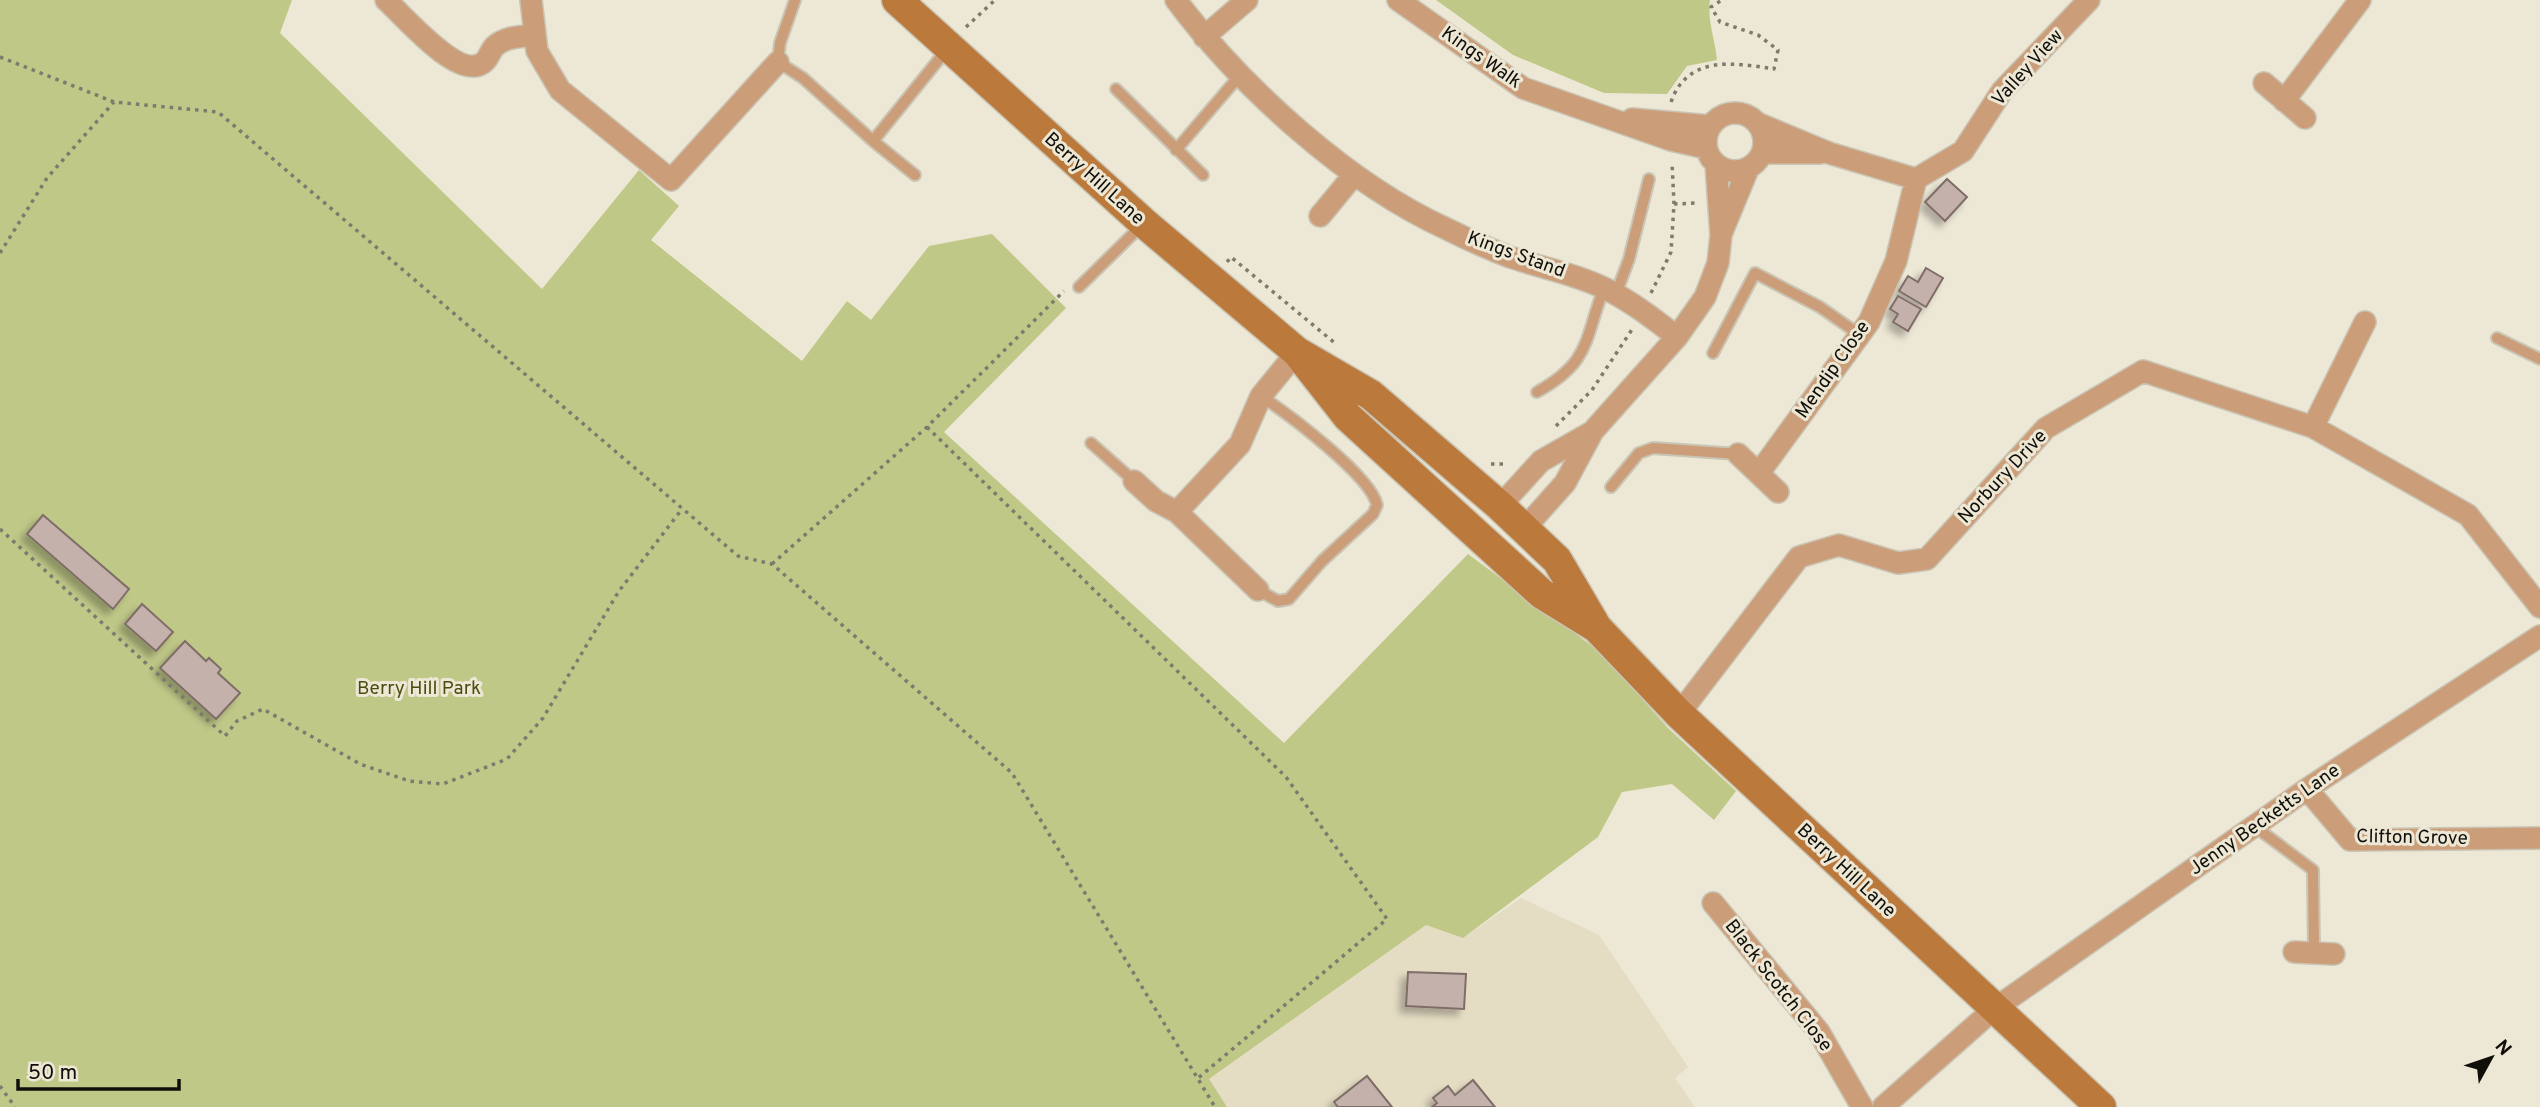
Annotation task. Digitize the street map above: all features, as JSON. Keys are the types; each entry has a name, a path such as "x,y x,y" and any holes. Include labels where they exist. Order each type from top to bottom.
{"street":[{"path":"386,0 451,61 471,68 484,63 494,47 507,38 535,35"},
{"path":"531,0 537,51 560,90 671,180 778,62"},
{"name":"Berry Hill Lane","path":"897,0 1143,223 1297,352 1371,395 1500,506 1506,537"},
{"name":"Kings Stand","path":"1176,0 1204,37 1240,75 1353,176 1454,232 1509,256 1610,291 1643,311 1677,337"},
{"path":"1204,37 1247,0"},
{"name":"Kings Walk","path":"1398,0 1523,88 1609,119 1671,130 1710,126"},
{"path":"2284,101 2360,0"},
{"name":"Valley View","path":"1916,179 1964,151 2002,91 2083,2"},
{"path":"2264,83 2305,118"},
{"path":"1506,537 1565,483 1593,431 1677,337 1705,297 1718,263 1721,235 1710,126 1727,113 1742,112 1757,123 1829,153 1916,179"},
{"path":"1721,235 1748,169 1763,153 1765,142 1757,123"},
{"name":"Kings Walk","path":"1671,130 1711,156"},
{"path":"1763,153 1829,153"},
{"path":"1711,156 1734,172 1748,169"},
{"path":"1321,216 1353,176"},
{"name":"Mendip Close","path":"1759,473 1860,335 1896,261 1916,179"},
{"path":"2313,427 2365,322"},
{"path":"1177,512 1240,444 1261,396 1297,352"},
{"name":"Berry Hill Lane","path":"1297,352 1348,418 1506,537 1679,714 2101,1107"},
{"name":"Norbury Drive","path":"1679,714 1799,557 1839,545 1898,563 1927,559 2046,428 2143,371 2313,427 2468,515 2540,607"},
{"path":"1500,506 1541,461 1593,431"},
{"path":"1738,454 1778,492"},
{"path":"1134,481 1156,501 1177,512 1258,590"},
{"name":"Jenny Becketts Lane","path":"1883,1107 1994,1009 2307,789 2540,636"},
{"name":"Clifton Grove","path":"2307,789 2350,840 2540,838"},
{"name":"Black Scotch Close","path":"1713,903 1819,1032 1862,1107"}],"lane":[{"path":"795,0 780,43 778,62 803,78 915,175"},
{"path":"873,141 948,48"},
{"path":"1176,150 1240,75"},
{"path":"1116,89 1203,175"},
{"path":"1537,392 1564,377 1584,352 1610,291 1629,259 1648,179"},
{"path":"1076,284 1143,223"},
{"path":"1713,353 1755,273 1820,307 1860,335"},
{"path":"2497,338 2540,359"},
{"path":"1258,590 1278,601 1289,599 1322,561 1373,514 1377,505 1369,485 1288,414 1261,396"},
{"path":"1091,443 1134,481"},
{"path":"1611,488 1639,453 1653,448 1738,454"},
{"path":"2254,826 2313,870 2314,953"}],"path":[{"path":"948,48 995,0"},
{"path":"1555,427 1592,390 1643,311 1671,252 1674,204 1671,99 1689,75 1722,61 1774,69 1778,50 1758,35 1720,22 1711,7 1722,0"},
{"path":"0,57 114,102 218,112 738,556 772,564 1012,773 1215,1107"},
{"path":"0,253 47,178 114,102"},
{"path":"772,564 927,427 1076,284"},
{"path":"927,427 1286,777 1387,919 1197,1079"},
{"path":"1517,457 1506,464 1521,482"},
{"path":"0,528 225,736 237,722 263,709 360,764 410,782 443,784 507,759 543,718 619,591 682,509"},
{"path":"0,1086 15,1107"}],"shaded area":[{"path":"1521,898 1599,935 1688,1067 1675,1078 1695,1107 1227,1107 1208,1080 1426,925 1463,938"}],"green space":[{"name":"Berry Hill Park","path":"0,0 292,0 280,33 542,289 639,170 679,206 651,240 802,361 847,301 871,320 929,246 992,234 1066,308 944,432 1284,743 1468,554 1600,652 1668,728 1736,791 1714,820 1672,784 1622,792 1598,837 1463,938 1426,925 1209,1079 1227,1107 0,1107"},
{"path":"1436,0 1710,0 1710,22 1717,60 1687,66 1667,94 1604,93 1513,55"}],"building":[{"path":"1947,179 1967,197 1945,221 1925,202"},
{"path":"1926,268 1943,278 1926,307 1899,291 1908,276 1918,282"},
{"path":"1898,296 1921,309 1908,331 1893,322 1898,314 1890,309"},
{"path":"43,515 129,589 113,609 27,534"},
{"path":"142,604 173,632 156,651 125,624"},
{"path":"185,641 206,661 209,658 221,669 218,673 240,693 216,719 160,668"},
{"path":"1408,972 1466,974 1464,1009 1406,1006"},
{"path":"1367,1076 1392,1107 1338,1107 1334,1102"},
{"path":"1473,1080 1495,1107 1432,1107 1437,1103 1433,1098 1448,1086 1455,1095"}]}
